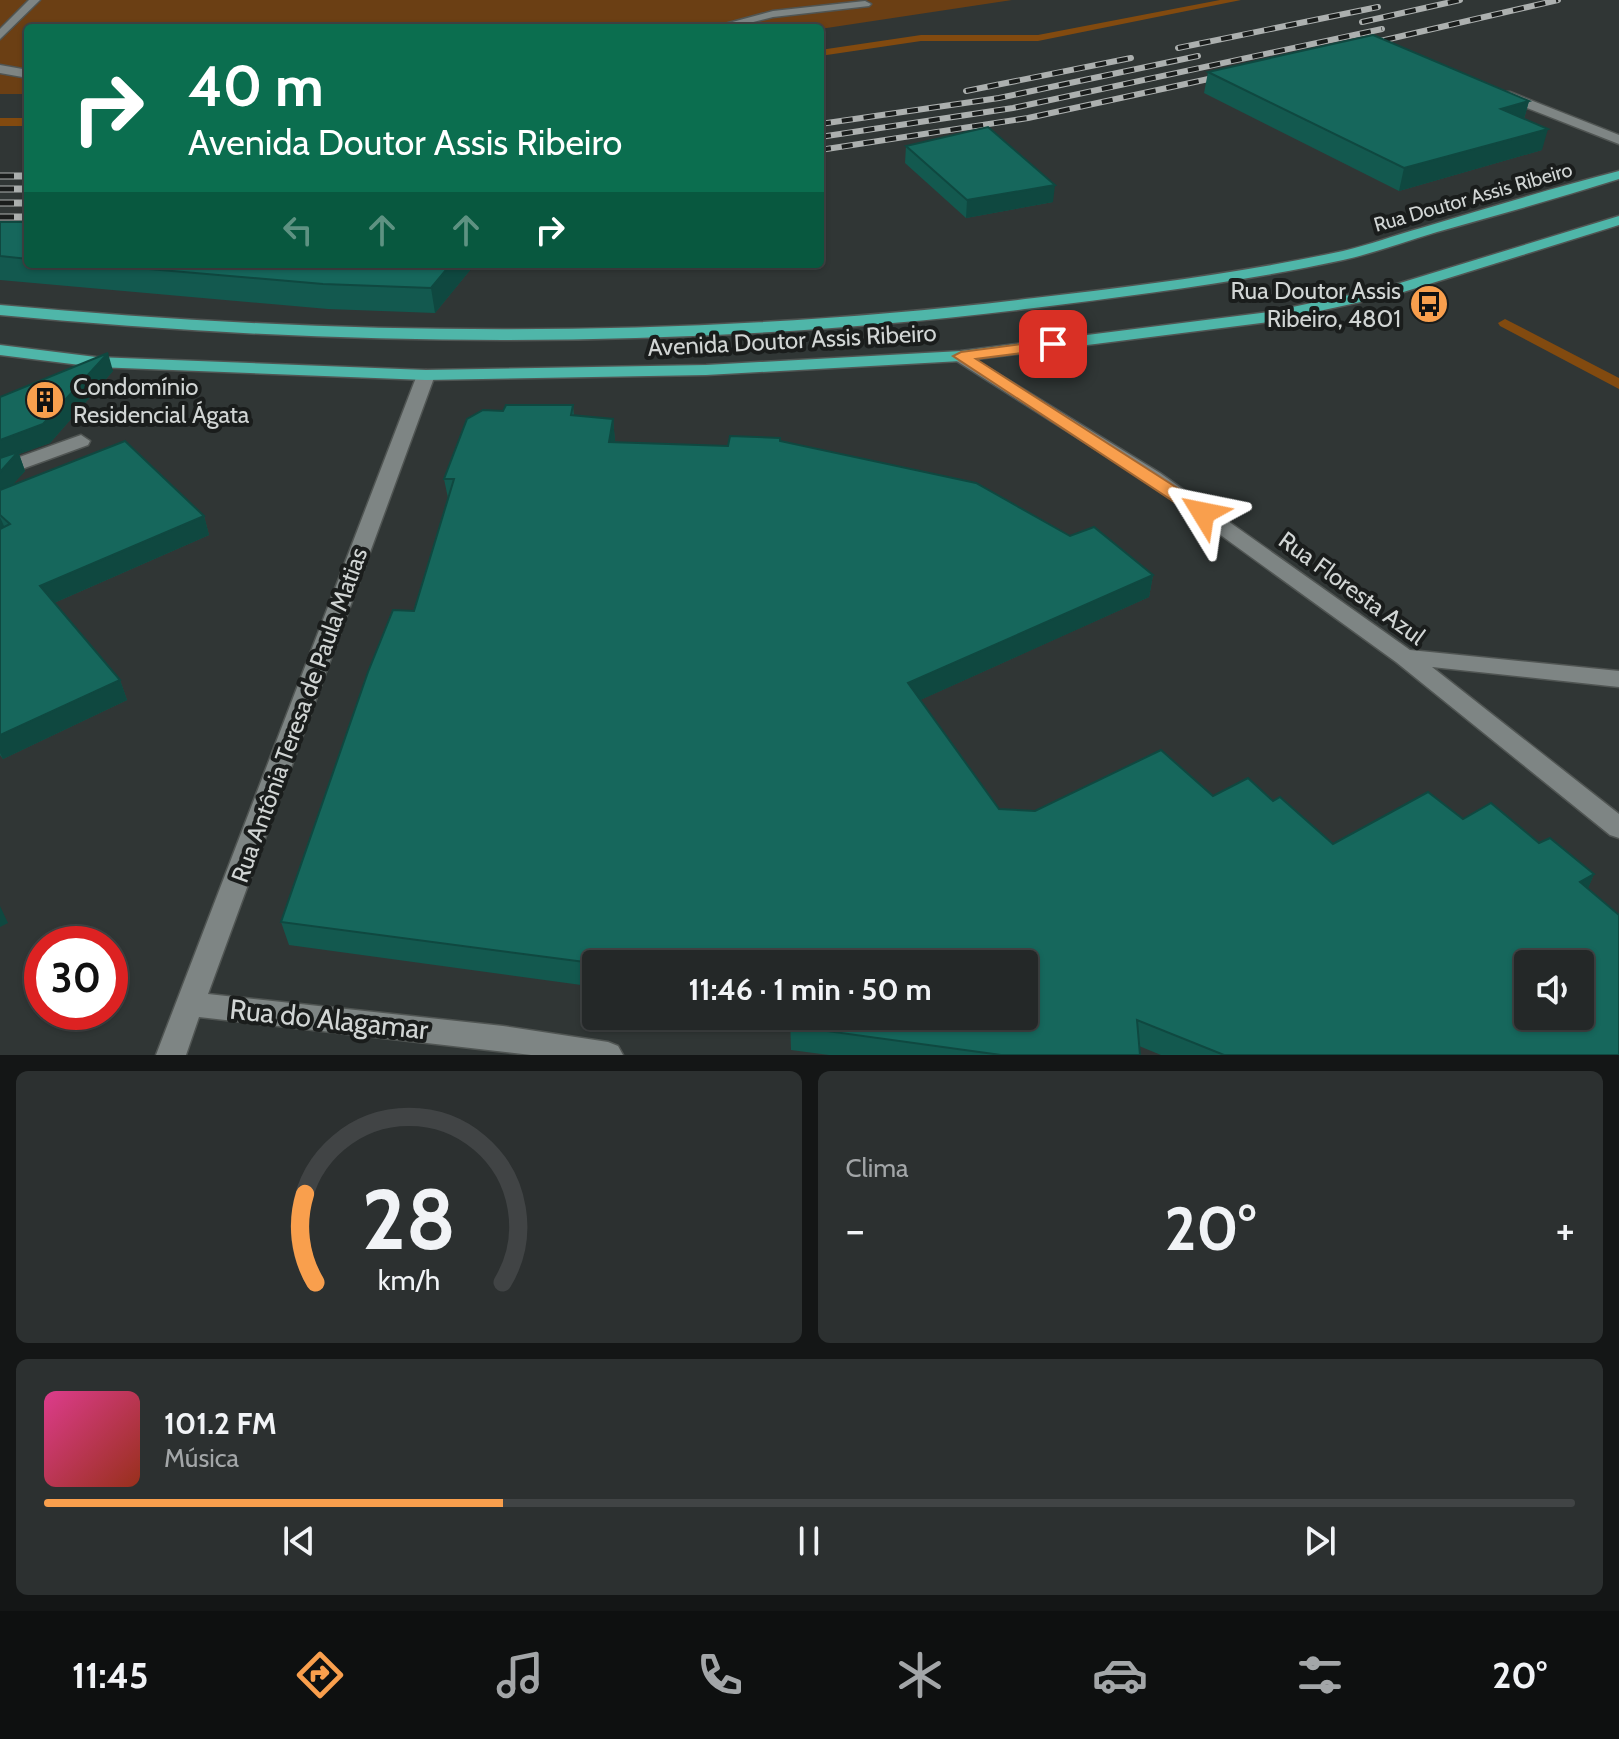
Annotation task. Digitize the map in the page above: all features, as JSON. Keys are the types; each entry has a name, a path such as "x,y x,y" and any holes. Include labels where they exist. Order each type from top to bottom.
{"main road":[{"name":"Rua Doutor Assis Ribeiro","path":"1339,257 1619,175"},
{"name":"Avenida Doutor Assis Ribeiro","path":"0,350 96,362 426,375 706,370 961,356 1269,317 1391,291 1619,220"},
{"name":"Avenida Doutor Assis Ribeiro","path":"0,310 247,333 390,337 577,337 766,331 926,318 1219,279 1339,257"}],"street":[{"path":"0,36 35,0"},
{"path":"732,24 773,14 865,4"},
{"path":"0,69 24,73"},
{"path":"1487,87 1619,140"},
{"name":"Rua Floresta Azul","path":"961,356 1153,477 1404,657 1619,828"},
{"name":"Rua Antônia Teresa de Paula Matias","path":"171,1055 426,375"},
{"path":"0,471 81,441"},
{"path":"1404,657 1619,679"},
{"name":"Rua do Alagamar","path":"191,1004 503,1038 608,1055"}],"shaded area":[{"path":"0,0 1012,0 824,28 824,24 24,24 24,94 0,94"}],"building":[{"path":"1373,35 1529,101 1501,109 1548,129 1404,168 1208,72"},
{"path":"988,127 1055,185 967,200 906,146"},
{"path":"0,222 24,222 24,259 0,256"},
{"path":"137,268 448,268 431,288 323,284"},
{"path":"108,353 43,424 0,440 0,397"},
{"path":"506,405 573,405 571,415 613,419 609,442 728,446 730,436 780,438 780,441 976,483 1070,536 1094,527 1153,575 908,683 999,809 1035,811 1161,750 1213,796 1248,778 1273,801 1280,797 1333,844 1428,792 1463,819 1491,803 1539,843 1550,838 1594,874 1580,882 1619,915 1619,1055 1224,1055 1137,1020 1140,1055 1001,1055 819,1030 1038,1030 1038,950 582,950 582,962 281,922 368,672 393,610 414,611 454,479 444,479 467,419 483,410 503,411"},
{"path":"125,441 204,516 40,586 120,680 0,735 0,529 10,524 0,515 0,490"},
{"path":"18,452 0,472 0,458"}],"waterway":[{"path":"824,52 921,38 1038,38 1236,0"},
{"path":"0,122 24,122"},
{"path":"1505,323 1619,384"}],"railway":[{"path":"1362,22 1460,0"},
{"path":"1363,45 1558,0"},
{"path":"1178,48 1378,7"},
{"path":"824,136 1013,108 1382,29"},
{"path":"824,123 999,98 1198,56"},
{"path":"966,91 1131,58"},
{"path":"824,149 1028,118 1227,75"},
{"path":"0,176 24,176"},
{"path":"0,189 24,189"},
{"path":"0,203 24,203"},
{"path":"0,217 24,217"}],"place":[{"name":"Rua Doutor Assis Ribeiro, 4801","path":"1429,304"},
{"name":"Condomínio Residencial Ágata","path":"45,400"}],"route":[{"path":"1053,344 961,356 1153,477 1203,513"}]}
